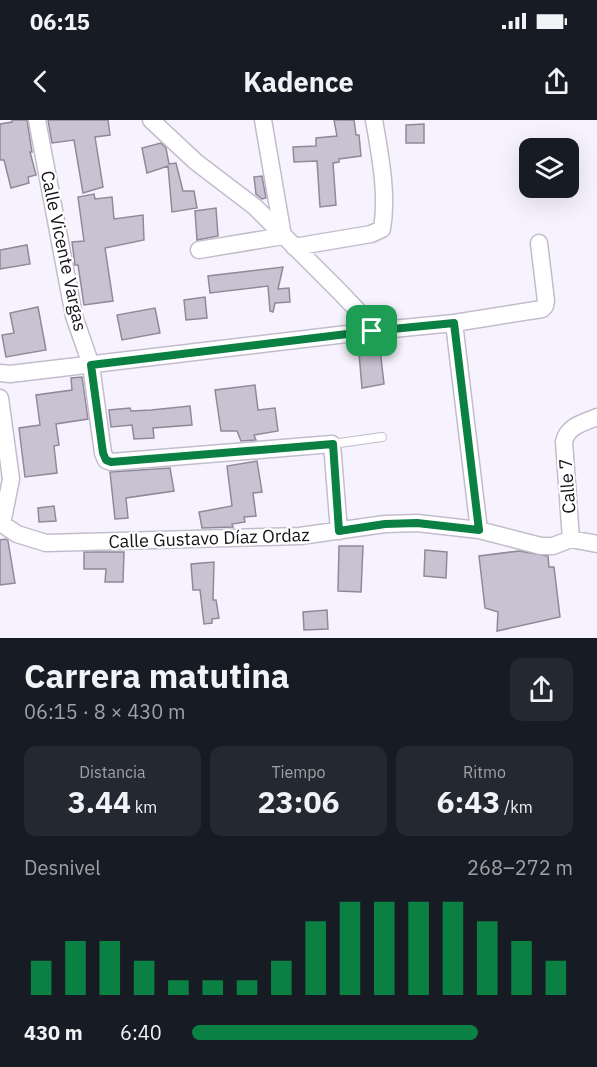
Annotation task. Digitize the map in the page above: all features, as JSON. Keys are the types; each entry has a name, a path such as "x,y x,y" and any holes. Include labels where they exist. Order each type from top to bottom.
{"street":[{"name":"Calle Vicente Vargas","path":"37,120 74,316 91,365 103,453 106,460 111,462 333,444"},
{"path":"151,120 196,162 255,207 361,314 372,331"},
{"path":"263,120 288,242"},
{"path":"199,250 371,234 382,229 384,217 382,162 374,120"},
{"path":"0,374 454,323 542,309 545,306 539,243"},
{"path":"454,323 479,530"},
{"path":"0,398 11,479 1,524"},
{"name":"Calle 7","path":"571,539 564,442 566,434 571,429 597,417"},
{"path":"333,444 339,531"},
{"name":"Calle Gustavo Díaz Ordaz","path":"1,524 16,534 46,543 300,536 385,524 417,523 479,530 542,546 553,546 571,539 597,544"}],"lane":[{"path":"333,444 382,437"}],"building":[{"path":"12,120 27,120 32,152 30,152 36,175 28,177 29,183 11,188 4,160 0,160 0,124 12,122"},
{"path":"48,120 108,120 110,135 95,137 103,187 83,193 74,140 52,143"},
{"path":"334,120 354,120 356,135 359,135 361,156 339,159 339,162 333,163 336,205 320,207 317,161 294,162 293,147 316,146 316,138 337,136"},
{"path":"424,124 424,143 406,143 406,125"},
{"path":"161,143 166,148 169,164 176,163 183,191 194,191 197,208 172,212 168,166 147,173 142,148"},
{"path":"262,176 266,198 262,199 256,194 254,177"},
{"path":"94,194 95,199 112,197 114,219 143,215 144,240 105,248 113,301 84,305 72,242 84,241 78,197"},
{"path":"216,208 218,236 197,240 195,211"},
{"path":"27,245 30,264 0,269 0,250"},
{"path":"283,267 278,289 289,288 290,302 275,303 273,312 270,311 268,286 210,293 208,276"},
{"path":"205,297 207,318 186,320 184,300"},
{"path":"38,307 46,350 6,357 2,335 14,333 10,313"},
{"path":"155,308 160,333 122,340 117,315"},
{"path":"380,349 384,384 362,388 359,353"},
{"path":"82,377 88,419 56,424 59,445 54,446 57,473 25,477 19,428 40,425 36,395 72,390 71,378"},
{"path":"255,385 258,410 275,408 278,431 254,435 256,440 241,441 237,431 221,431 215,390"},
{"path":"190,406 192,425 153,428 154,438 134,439 132,425 111,427 109,410 130,408 131,411"},
{"path":"257,461 262,492 253,493 256,516 244,517 245,522 232,524 233,527 202,528 199,512 232,506 227,466"},
{"path":"170,468 174,491 126,498 128,518 115,519 110,472"},
{"path":"54,506 56,521 39,522 38,508"},
{"path":"6,539 15,583 0,585 0,540"},
{"path":"339,546 363,546 361,592 338,591"},
{"path":"425,550 447,552 446,578 424,576"},
{"path":"519,551 548,556 549,567 554,567 560,617 497,631 498,612 485,608 479,556"},
{"path":"84,552 124,552 123,582 105,582 106,569 84,569"},
{"path":"214,562 213,600 216,600 219,618 212,619 212,623 204,624 200,590 193,590 191,564"},
{"path":"327,610 328,629 304,630 303,612"}],"route":[{"path":"454,323 479,530 417,523 385,524 339,531 333,444 111,462 106,460 103,453 91,365 372,331 454,323"}]}
